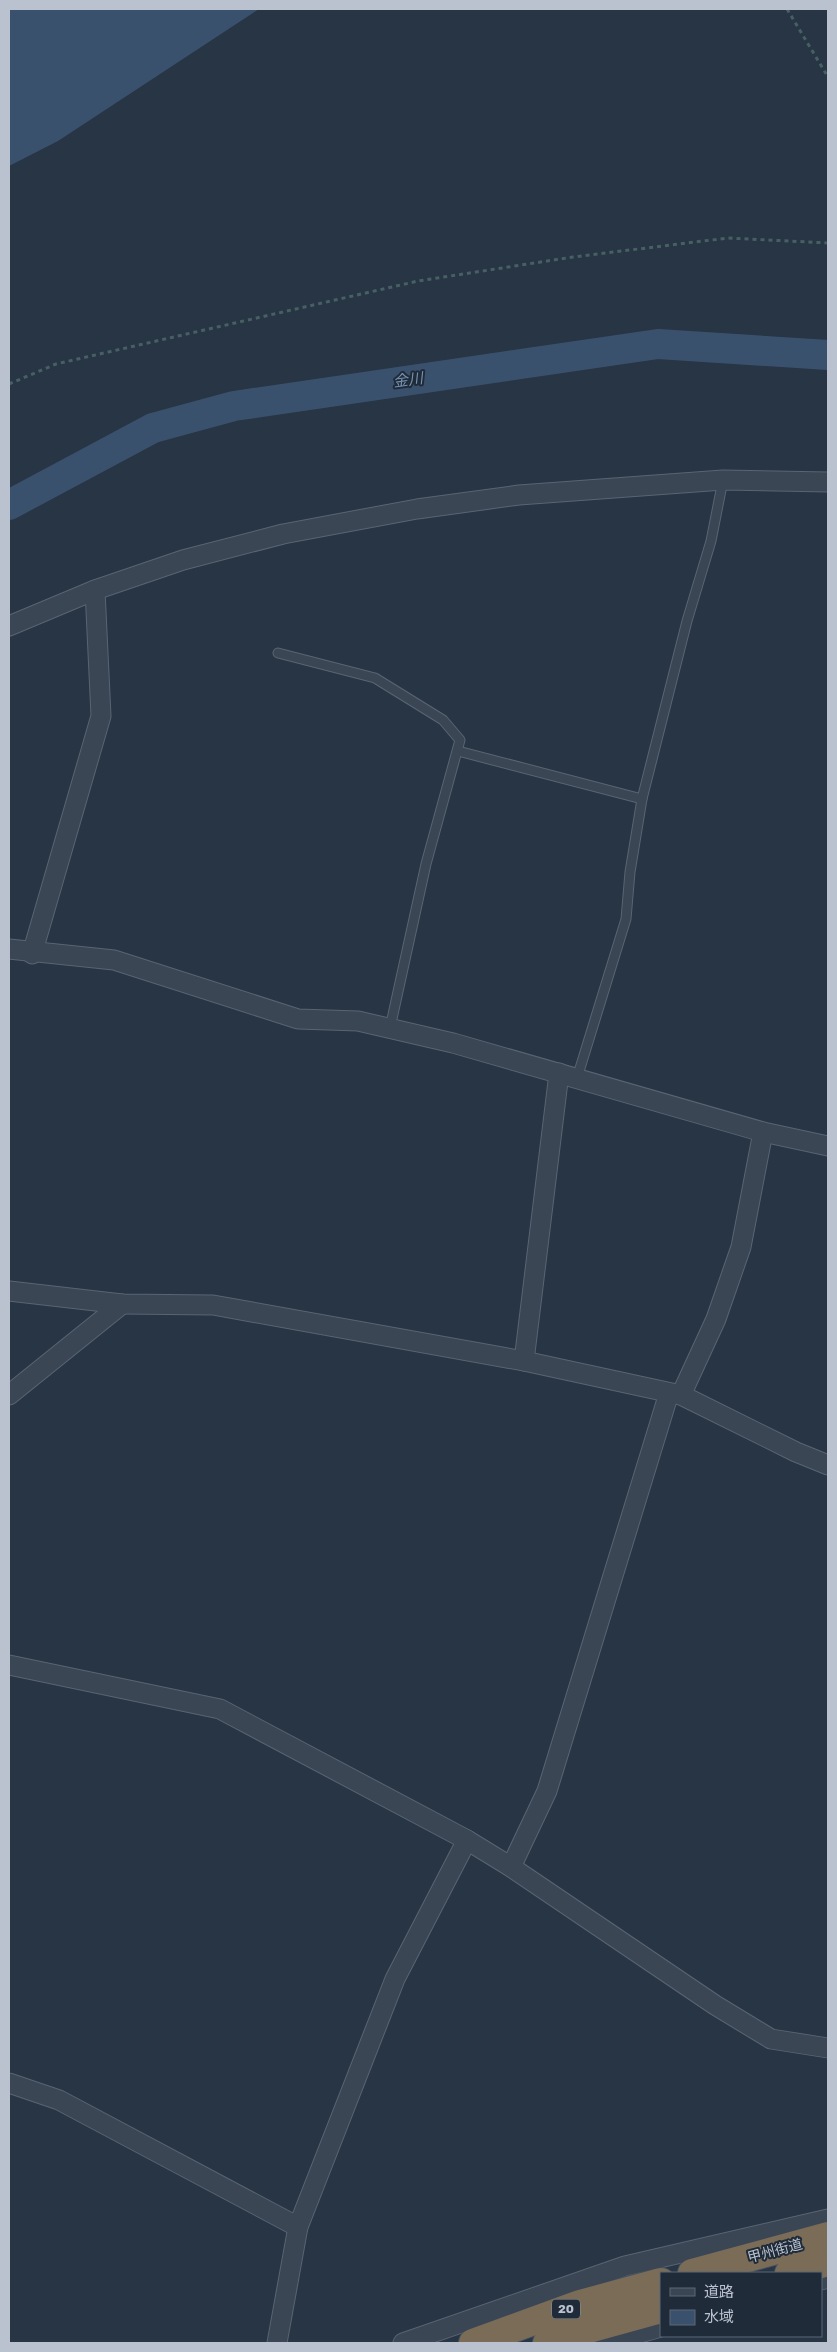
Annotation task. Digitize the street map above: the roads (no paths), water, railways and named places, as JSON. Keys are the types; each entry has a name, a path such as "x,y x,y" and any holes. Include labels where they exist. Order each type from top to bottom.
{"highway":[{"name":"甲州街道","path":"696,2272 828,2236"},
{"path":"793,2272 828,2262"},
{"name":"20","path":"473,2343 580,2304 660,2282"},
{"name":"20","path":"547,2343 585,2330 660,2309"}],"street":[{"path":"9,626 95,590 183,560 274,536 417,509 519,495 723,480 828,482"},
{"path":"32,954 101,716 95,590"},
{"path":"9,950 32,954 114,960 298,1018 358,1021 390,1028 559,1072 763,1132 828,1146"},
{"path":"524,1361 559,1072"},
{"path":"511,1867 547,1791 675,1394 716,1319 741,1247 763,1132"},
{"path":"9,1292 122,1304 213,1306 524,1361 675,1394 796,1452 828,1465"},
{"path":"9,1395 122,1304"},
{"path":"9,1665 220,1709 466,1840 511,1867 715,2005 771,2039 828,2048"},
{"path":"276,2343 298,2227 395,1979 466,1840"},
{"path":"9,2083 59,2100 298,2227"},
{"path":"403,2343 624,2266 828,2219"},
{"path":"605,2343 660,2327"}],"lane":[{"path":"578,1078 626,918 630,872 642,799 687,621 711,541 723,480"},
{"path":"278,653 375,678 444,720 460,740 426,864 390,1028"},
{"path":"458,751 642,799"}],"water":[{"path":"9,9 259,9 58,141 9,166"}],"waterway":[{"name":"金川","path":"9,505 153,428 234,406 658,344 828,355"}]}
